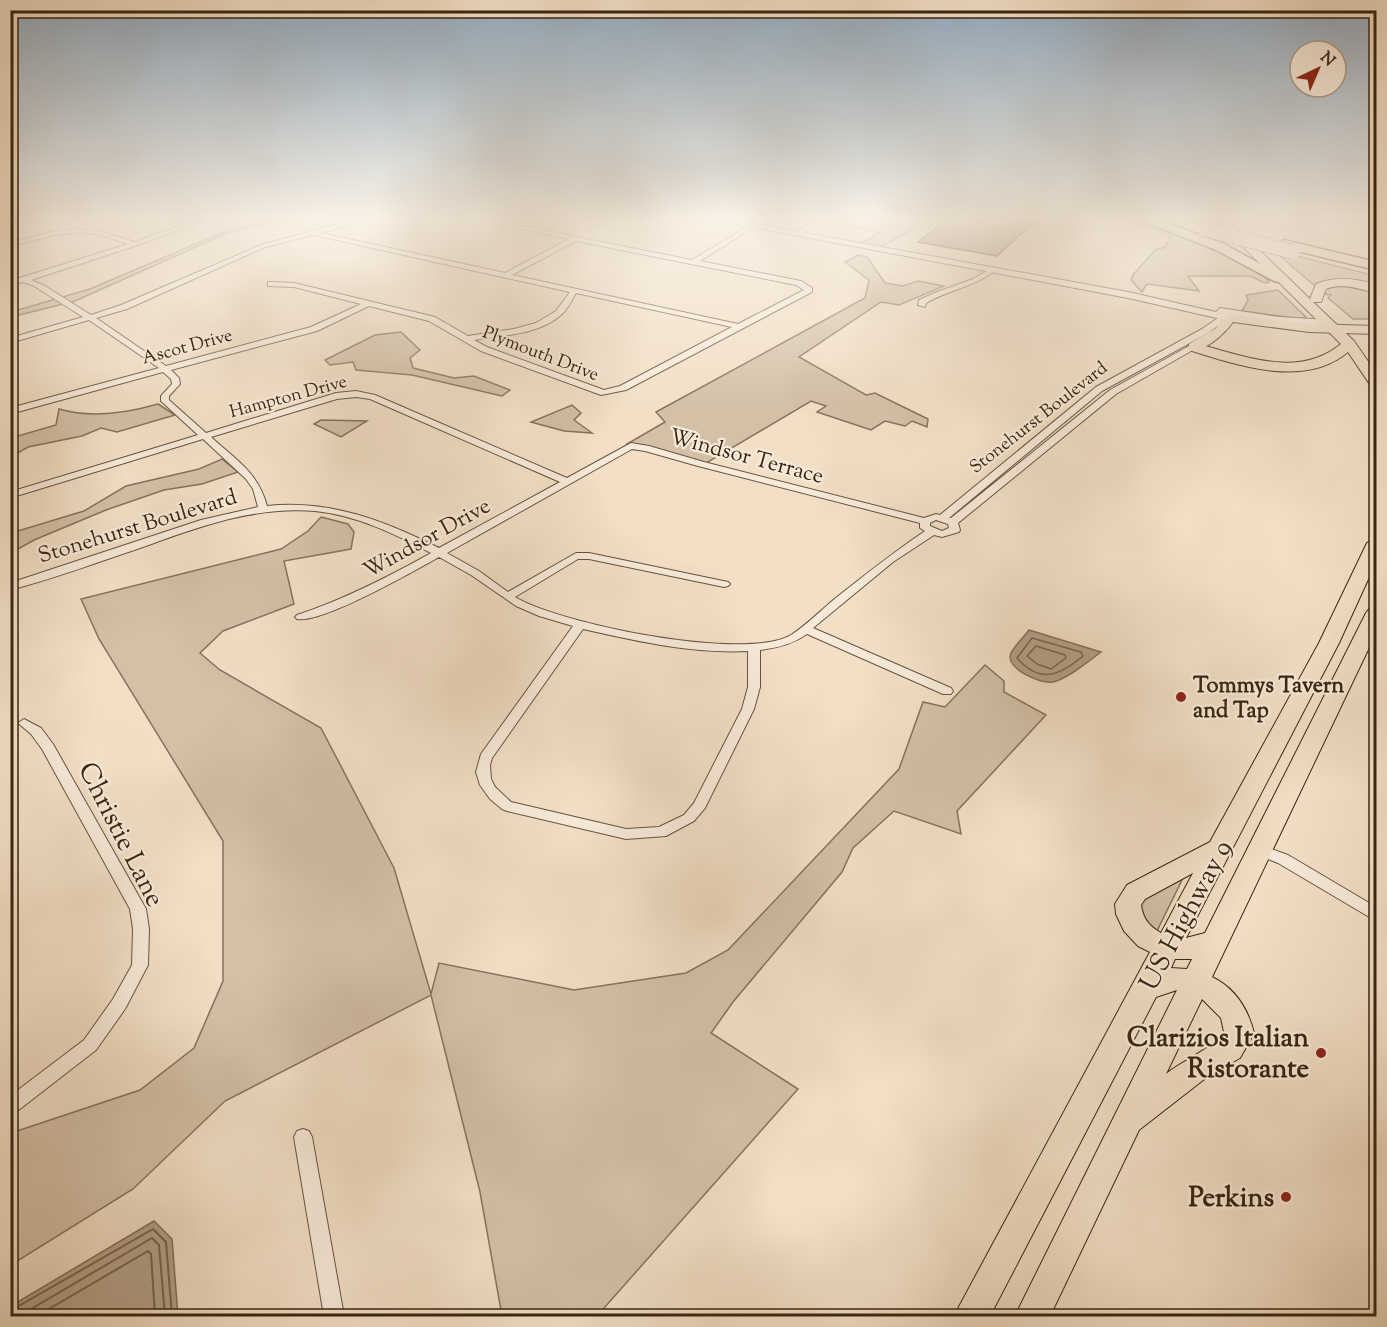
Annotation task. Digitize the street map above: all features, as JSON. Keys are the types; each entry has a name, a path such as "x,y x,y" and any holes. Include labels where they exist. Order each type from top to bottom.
{"highway":[{"path":"1284,282 1377,360"},
{"path":"1298,282 1316,299 1341,330 1377,384"},
{"path":"1316,299 1322,287 1332,283 1353,283 1377,289"},
{"path":"1194,347 1254,365 1280,367 1332,360 1341,330"},
{"name":"US Highway 9","path":"971,1317 1329,643 1377,543"},
{"name":"US Highway 9","path":"1032,1317 1377,613"},
{"path":"1216,940 1188,950 1167,947 1145,937 1131,922 1127,912 1131,897 1221,847"},
{"path":"1126,1123 1196,1068 1230,1049 1237,1040 1238,1023 1227,1003 1195,982 1174,979 1145,989"}],"main road":[{"path":"1228,316 1272,325 1377,330"},
{"name":"Stonehurst Boulevard","path":"1194,347 1220,331 1228,316"},
{"path":"1341,330 1377,323"}],"street":[{"path":"30,282 49,288 63,301 139,348 165,369 176,381 165,396 165,401 250,477 258,489 263,508"},
{"path":"10,341 91,318 182,282"},
{"path":"538,282 741,327"},
{"name":"Plymouth Drive","path":"272,284 294,285 432,319 492,353 604,393 623,388 806,294 808,288 793,282"},
{"path":"922,305 922,302 940,291 970,282"},
{"path":"1057,282 1228,316"},
{"path":"465,339 525,328 547,321 562,311 575,290"},
{"name":"Ascot Drive","path":"10,411 314,329 369,303"},
{"name":"Stonehurst Boulevard","path":"925,521 942,518 1099,388 1205,331 1228,316"},
{"path":"1175,347 1194,347"},
{"name":"Stonehurst Boulevard","path":"953,522 1119,388 1194,347"},
{"path":"1157,357 1168,361"},
{"name":"Hampton Drive","path":"10,495 336,396 362,394 567,481"},
{"path":"1070,411 1083,415"},
{"name":"Windsor Terrace","path":"567,481 625,449 639,446 925,521"},
{"name":"Windsor Drive","path":"301,617 338,605 438,554 567,481"},
{"name":"Stonehurst Boulevard","path":"10,587 201,523 263,508 306,507 351,514 438,554 474,573 535,611 581,624 672,642 754,648 788,642 889,560 931,532 952,532 956,528 953,522 942,518"},
{"path":"925,521 925,528 931,532"},
{"path":"508,596 576,556 589,556 724,584"},
{"path":"581,624 490,751 482,772 488,789 507,806 621,834 643,835 661,832 679,825 696,812 748,709 754,687 754,648"},
{"path":"806,628 947,691"},
{"name":"Christie Lane","path":"10,1107 90,1045 119,1004 140,965 141,953 138,909 48,747 36,731 24,723"},
{"path":"1260,850 1283,859 1377,914"},
{"path":"303,1137 334,1317"}],"shaded area":[{"path":"107,282 118,282 75,301 11,317 11,312"},
{"path":"869,282 884,282 903,286 923,282 944,286 899,305 881,302 799,357 866,395 875,393 928,419 927,427 912,421 905,426 885,421 871,430 817,412 826,406 811,401 703,465 627,444 665,422 656,412 865,298"},
{"path":"1133,282 1192,282 1199,291 1147,284 1142,292"},
{"path":"1310,282 1332,282 1315,286"},
{"path":"1357,282 1376,282 1376,286"},
{"path":"1331,285 1376,291 1376,319 1353,319 1328,298 1331,295 1325,294 1325,288"},
{"path":"1278,290 1306,317 1302,319 1242,311 1248,300 1246,295"},
{"path":"401,332 420,350 410,358 413,368 454,378 474,376 510,390 502,396 412,375 356,370 353,362 330,365 325,360 375,335"},
{"path":"158,404 175,415 117,432 101,428 82,436 28,447 11,457 11,438 56,425 59,409 96,414 134,410"},
{"path":"572,405 581,413 574,420 592,433 564,431 531,422"},
{"path":"321,420 367,421 341,437 314,424"},
{"path":"222,459 238,472 202,484 164,490 106,510 34,540 11,553 11,533 84,511 126,486 199,469"},
{"path":"321,517 348,524 354,532 351,549 284,561 294,604 223,631 200,653 220,670 321,728 394,868 431,994 439,963 574,990 686,973 728,950 899,769 923,702 945,707 985,665 1004,681 1004,692 1046,715 957,811 961,834 894,811 853,848 842,872 733,1002 711,1033 798,1089 597,1316 502,1316 480,1192 431,995 225,1101 133,1189 11,1265 11,1133 140,1090 194,1048 223,981 223,841 99,639 81,599 281,549 308,531"},
{"path":"1184,876 1156,933 1144,928 1139,899"}],"water":[{"path":"1029,630 1101,652 1077,670 1057,681 1047,682 1032,678 1018,669 1010,659 1011,653"},
{"path":"154,1221 172,1239 178,1316 11,1316 11,1306"}],"place":[{"name":"Tommys Tavern and Tap","path":"1181,697"},
{"name":"Clarizios Italian Ristorante","path":"1321,1053"},
{"name":"Perkins","path":"1286,1197"}]}
